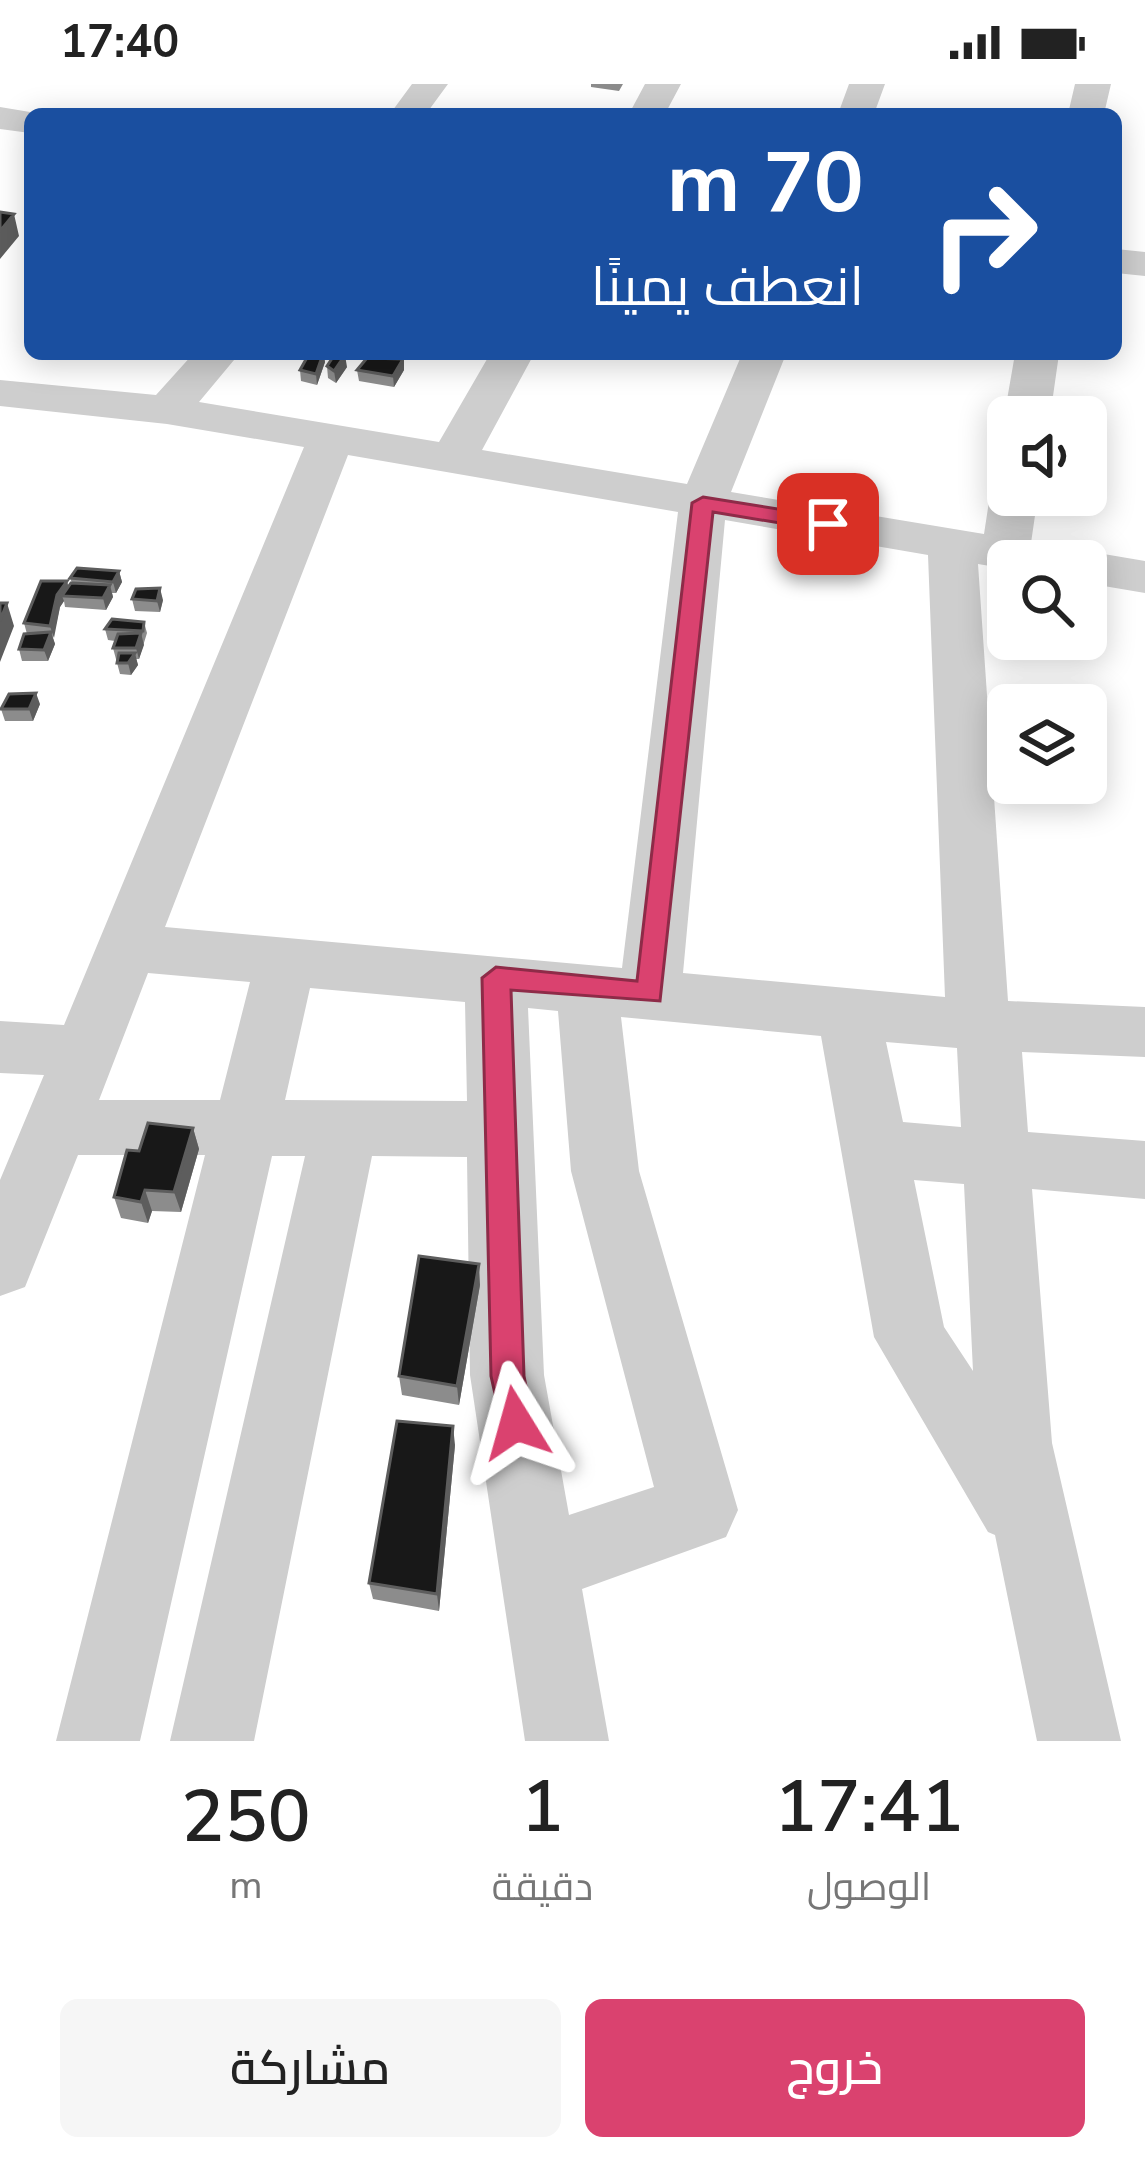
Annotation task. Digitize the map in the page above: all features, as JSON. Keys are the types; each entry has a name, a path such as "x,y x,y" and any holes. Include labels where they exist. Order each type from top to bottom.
{"street":[{"path":"166,410 212,360"},
{"path":"452,461 509,360"},
{"path":"541,1564 699,1510 605,1171 618,990 703,503 762,360"},
{"path":"1030,396 1036,360"},
{"path":"0,393 166,410 987,550"},
{"path":"0,1264 330,441"},
{"path":"1107,571 1145,577"},
{"path":"998,660 983,1026 1014,1443 1079,1741"},
{"path":"124,947 983,1026 1145,1032"},
{"path":"98,1741 286,960"},
{"path":"496,978 507,1376 567,1741"},
{"path":"849,1012 910,1337 1034,1536"},
{"path":"0,1047 83,1052"},
{"path":"212,1741 345,1126"},
{"path":"54,1127 500,1129"},
{"path":"874,1148 1145,1170"}],"building":[{"path":"0,212 14,214 0,231"},
{"path":"306,360 321,360 316,374 300,370"},
{"path":"365,360 402,360 393,376 357,370"},
{"path":"77,568 119,571 113,582 70,578"},
{"path":"41,581 67,581 57,595 50,626 24,623"},
{"path":"71,583 110,585 103,598 62,596"},
{"path":"160,588 157,601 132,599 136,589"},
{"path":"112,619 144,622 143,631 105,629"},
{"path":"51,632 44,650 19,649 24,634"},
{"path":"141,633 136,648 113,648 118,634"},
{"path":"119,653 135,653 128,663 117,663"},
{"path":"36,693 29,709 1,709 9,694"},
{"path":"148,1123 193,1128 174,1192 145,1190 141,1202 114,1197 127,1150 139,1151"},
{"path":"419,1256 479,1264 457,1386 399,1376"},
{"path":"397,1421 453,1426 437,1594 369,1583"}],"route":[{"path":"516,1423 507,1376 496,978 650,993 703,503 828,524"}]}
